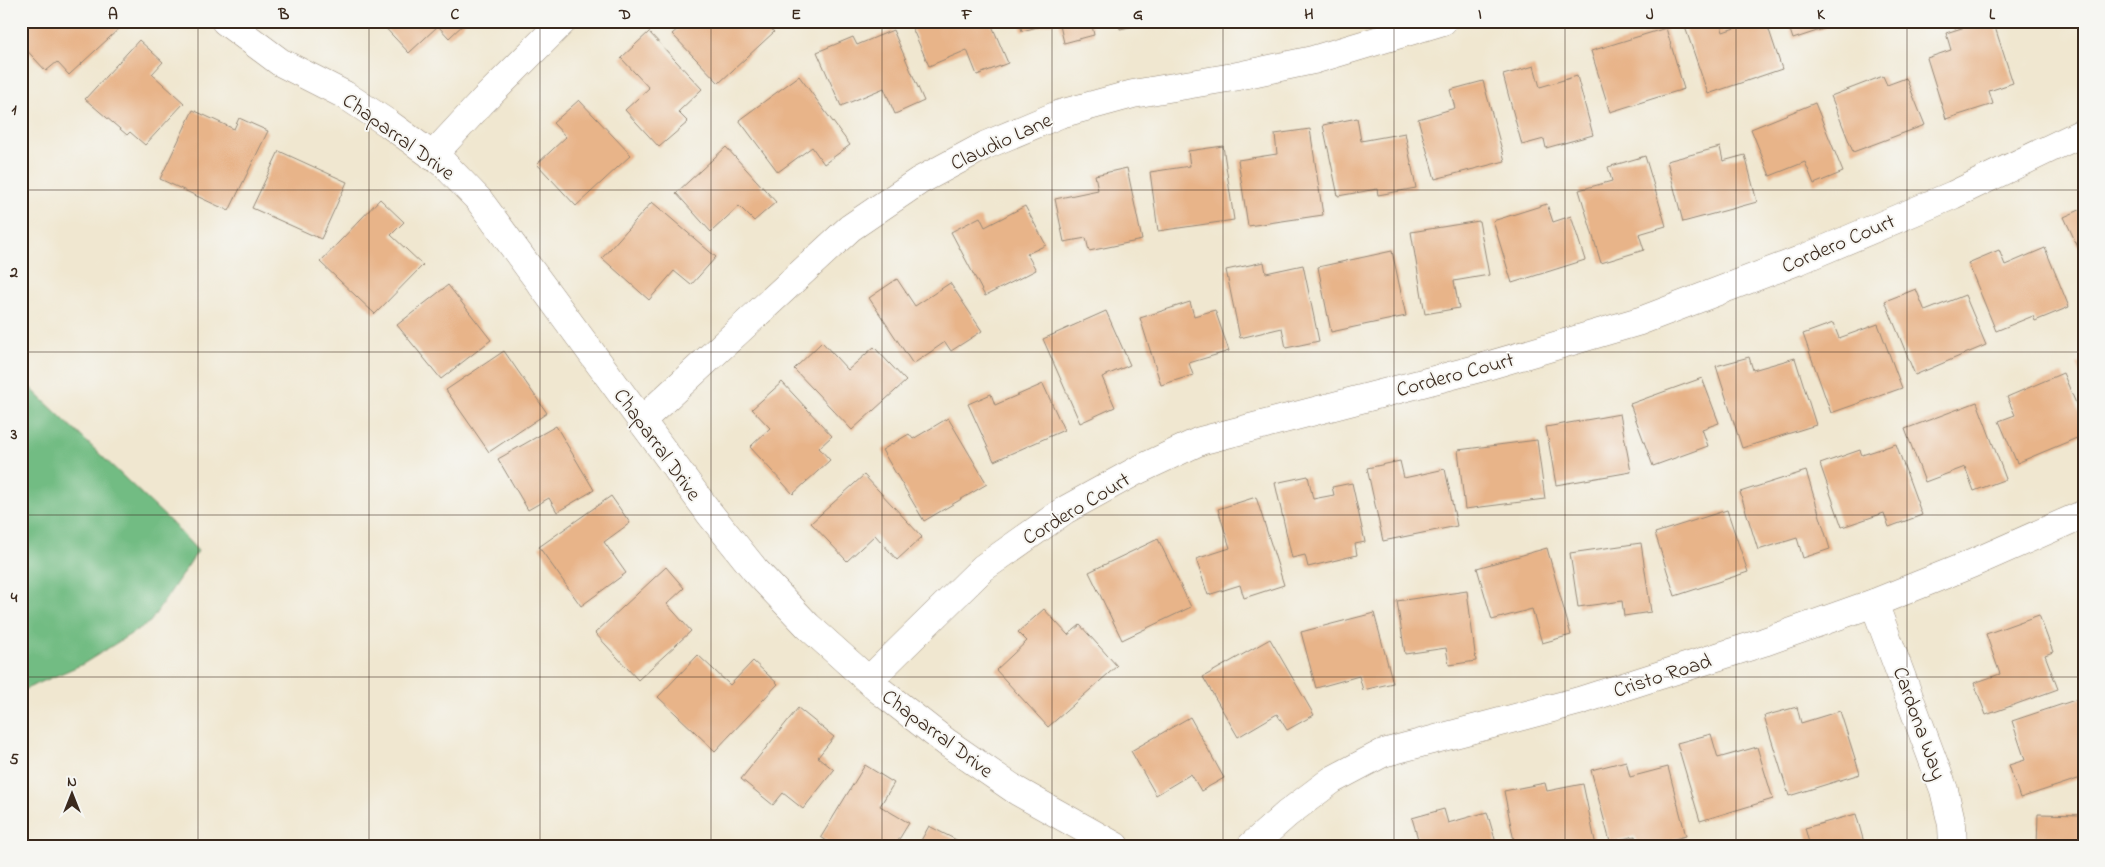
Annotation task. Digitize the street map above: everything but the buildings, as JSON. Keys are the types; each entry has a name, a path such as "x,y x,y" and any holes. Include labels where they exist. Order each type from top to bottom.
{"street":[{"name":"Chaparral Drive","path":"225,21 280,62 344,95 389,124 444,164 479,200 710,514 755,570 808,626 869,680 946,742 1018,791 1115,846"},
{"path":"432,156 483,101 563,21"},
{"name":"Claudio Lane","path":"641,421 850,228 918,180 986,145 1060,114 1133,94 1234,77 1313,60 1442,21"},
{"name":"Cordero Court","path":"869,680 983,568 1065,510 1136,471 1200,441 1480,368 1640,321 1818,252 1953,195 2084,132"},
{"name":"Cristo Road","path":"1251,846 1287,814 1332,780 1383,753 1578,701 1764,642 1874,603 1971,564 2084,514"},
{"name":"Cardona Way","path":"1874,603 1944,790 1952,825 1953,846"}],"green space":[{"path":"21,379 170,521 198,551 150,622 83,664 21,691"}]}
